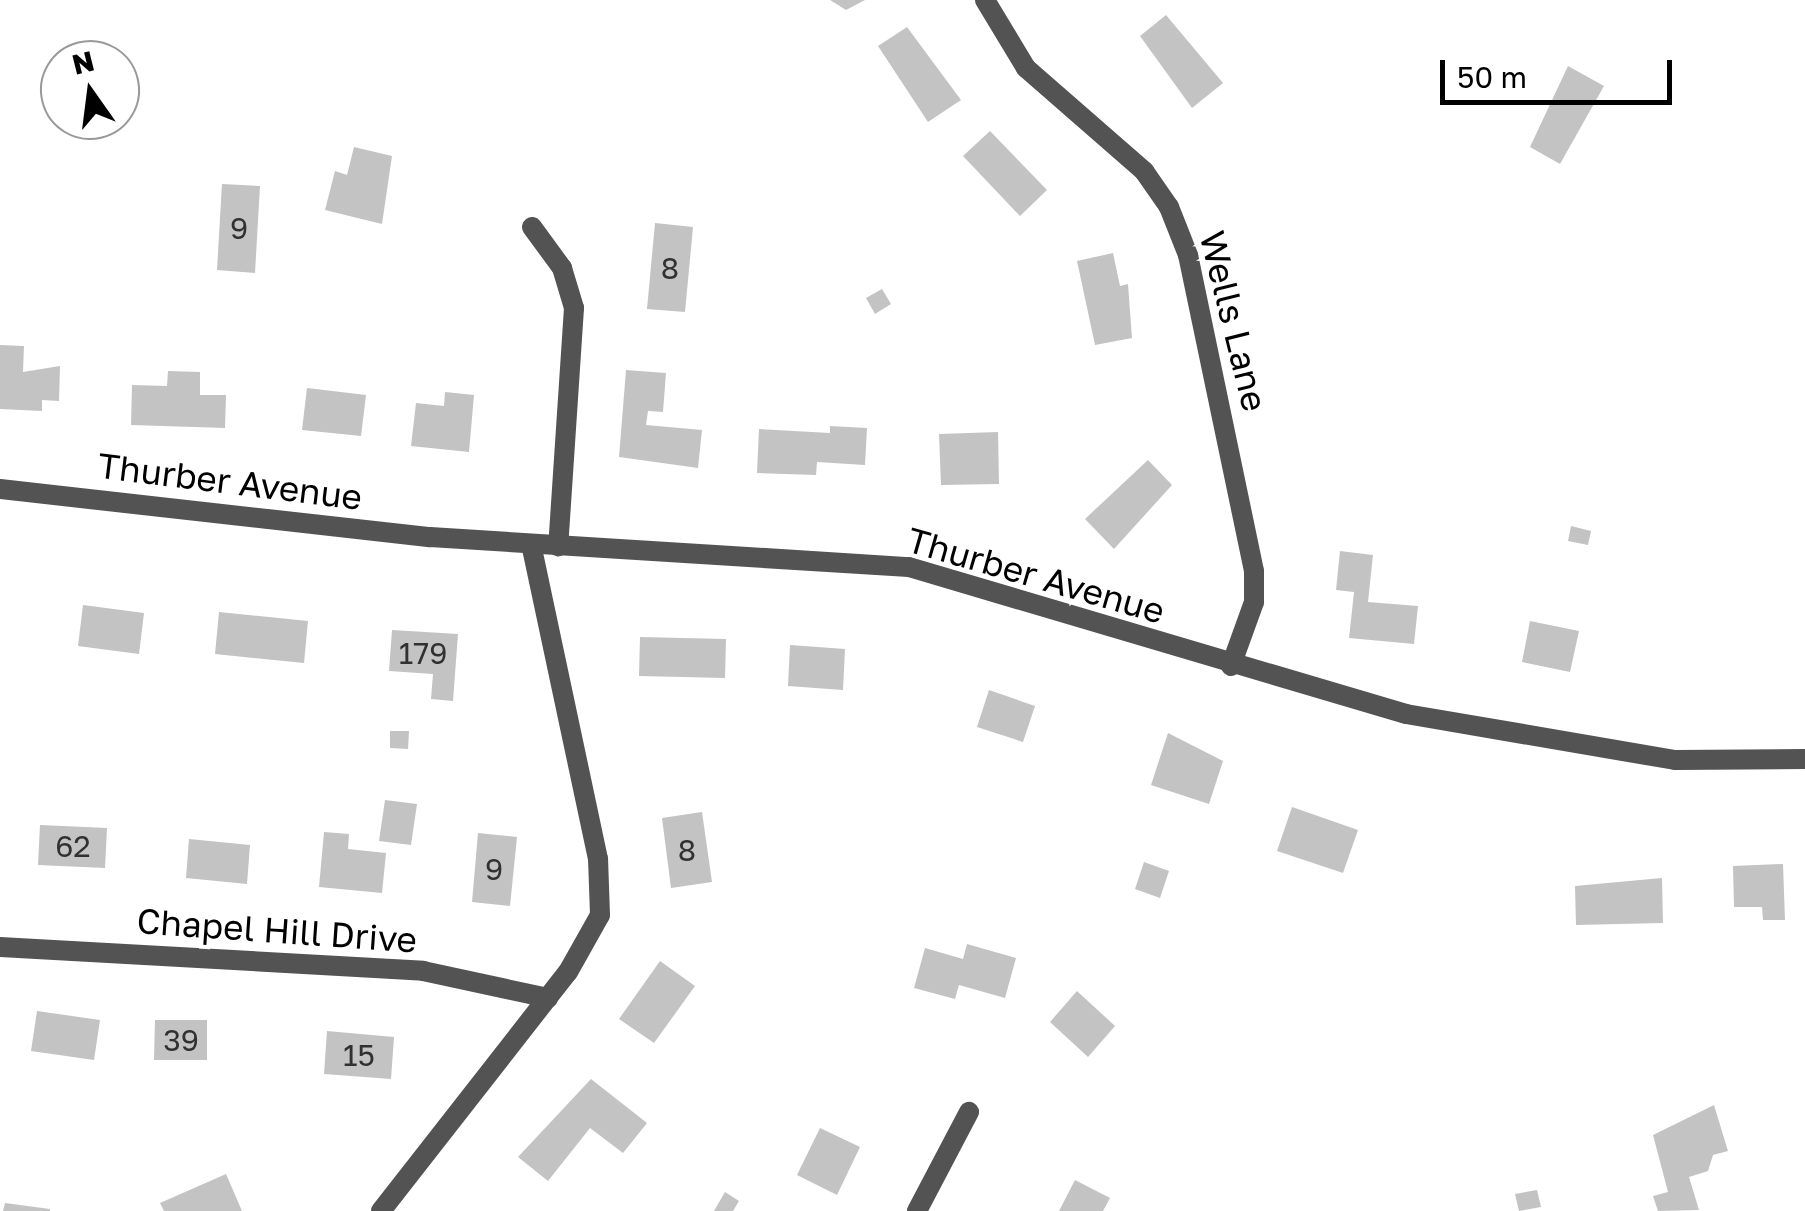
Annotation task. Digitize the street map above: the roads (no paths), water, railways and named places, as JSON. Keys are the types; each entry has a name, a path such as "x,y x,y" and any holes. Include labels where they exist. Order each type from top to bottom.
{"street":[{"name":"Wells Lane","path":"985,0 1026,68 1144,171 1182,239 1254,571 1254,602 1232,666"},
{"path":"532,227 562,268 574,308 558,546"},
{"name":"Thurber Avenue","path":"0,489 532,544 908,567 1232,666 1406,714 1579,748 1675,760 1805,759"},
{"path":"381,1211 548,998 595,931 602,892 532,544"},
{"name":"Chapel Hill Drive","path":"0,947 423,971 548,998"},
{"path":"918,1211 969,1112"}]}
